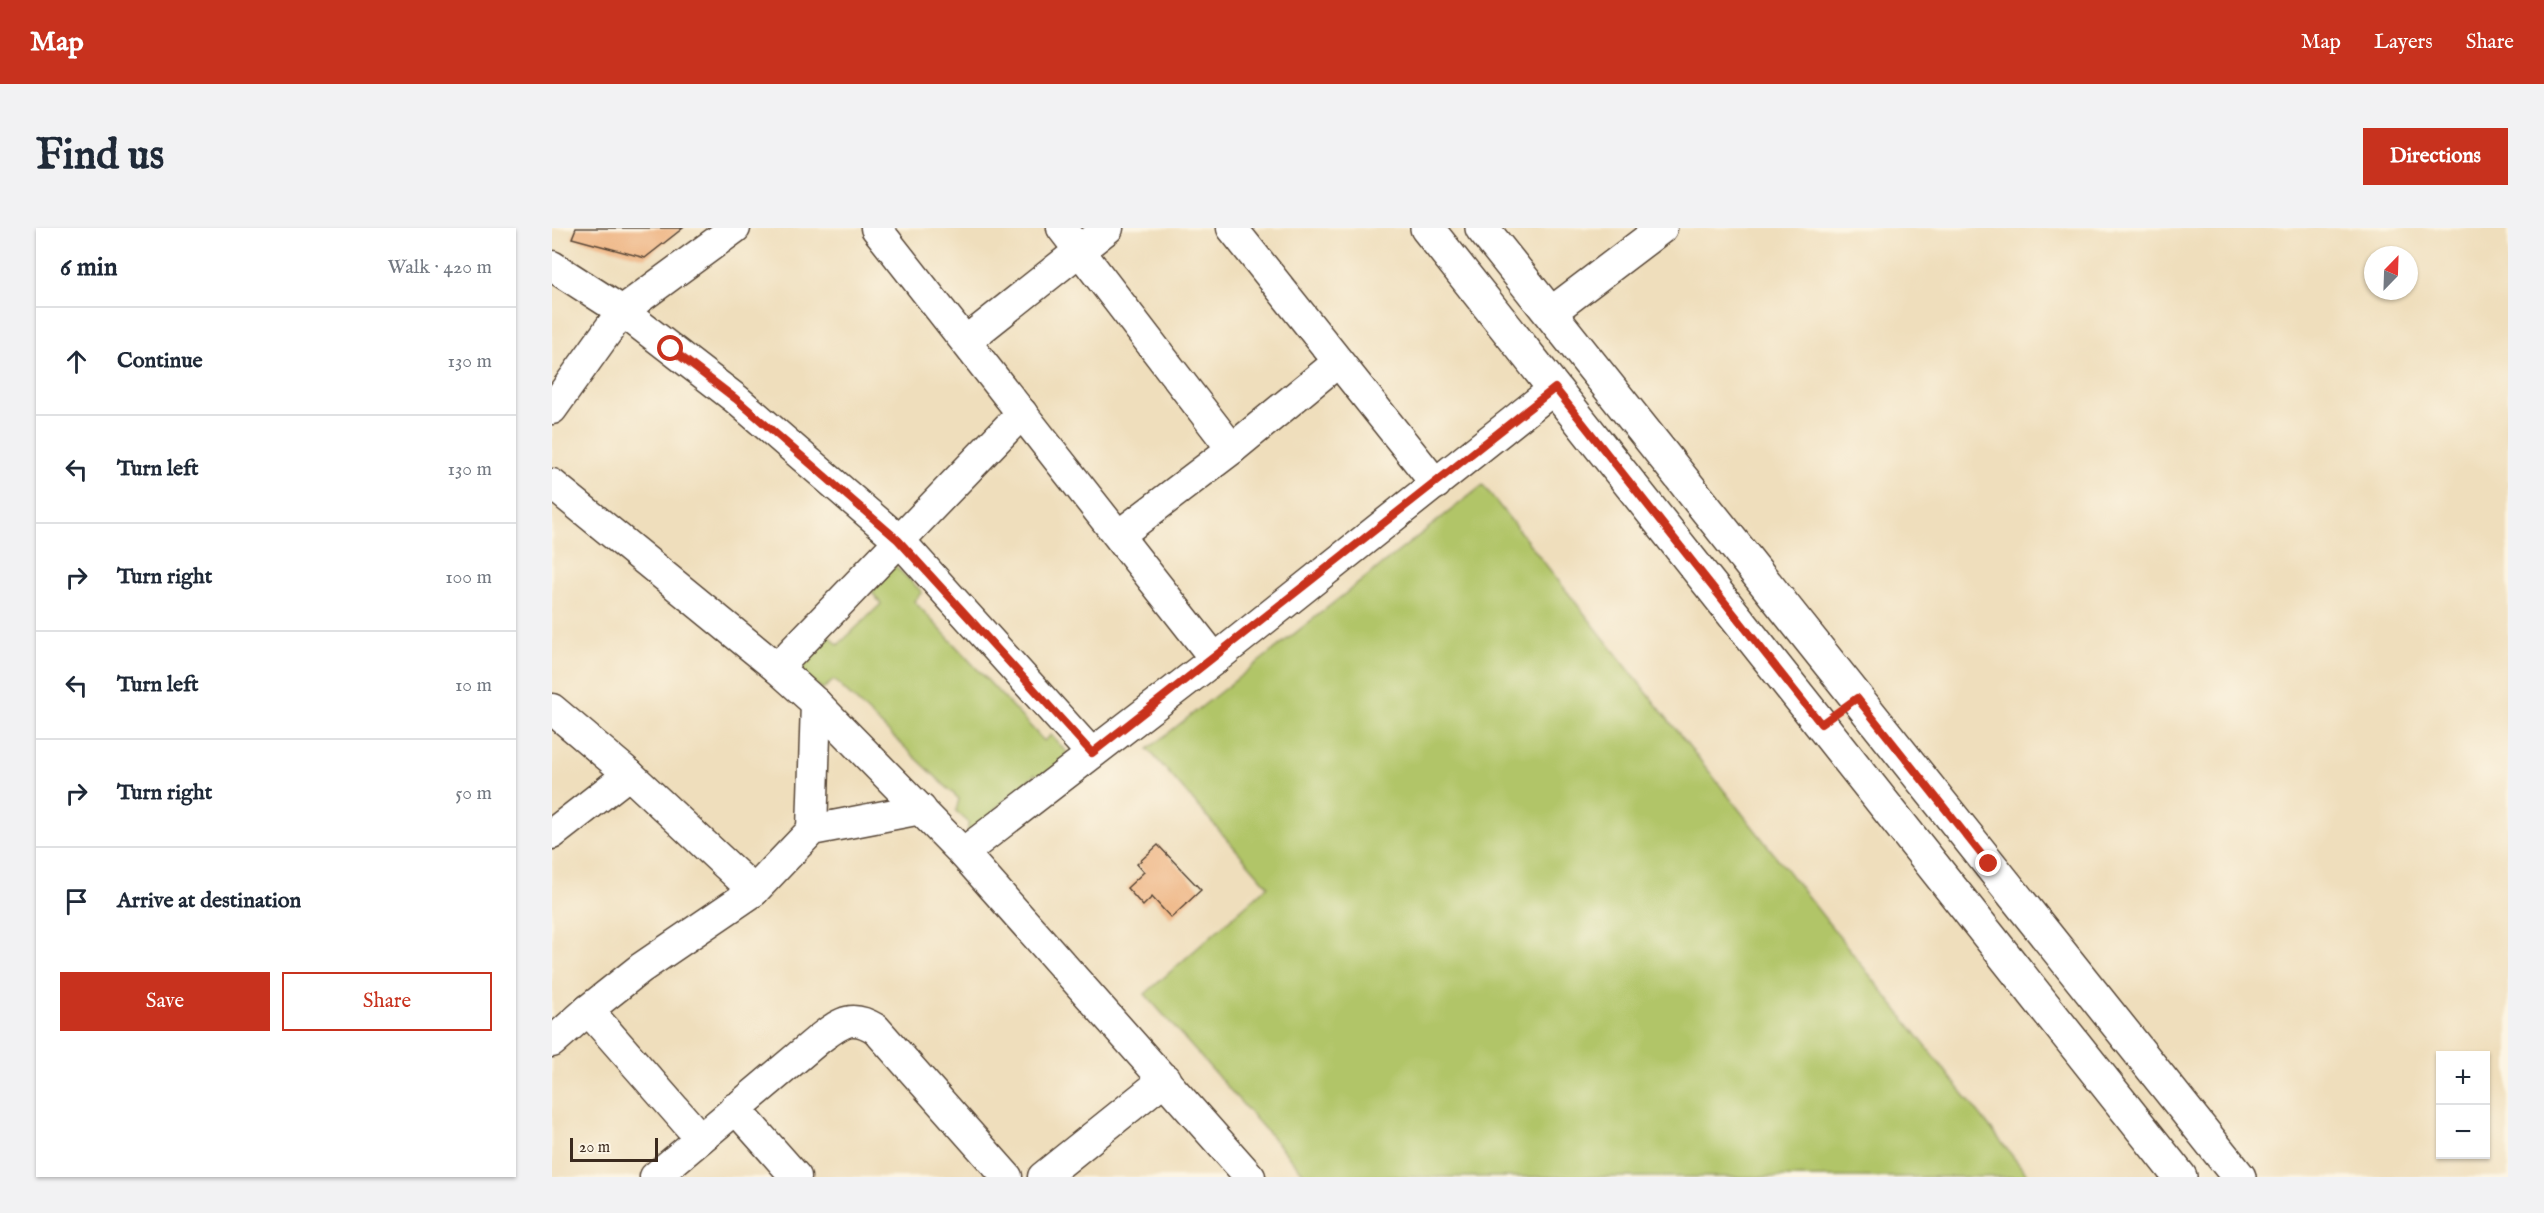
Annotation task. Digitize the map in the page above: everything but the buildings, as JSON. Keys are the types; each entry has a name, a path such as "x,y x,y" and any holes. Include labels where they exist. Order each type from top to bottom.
{"main road":[{"path":"1427,228 2180,1177"},
{"path":"1482,228 2239,1177"},
{"path":"1821,724 1857,698"}],"street":[{"path":"552,409 622,311 735,228"},
{"path":"1062,228 1232,449"},
{"path":"966,341 1108,228"},
{"path":"1232,228 1436,484"},
{"path":"1551,313 1662,228"},
{"path":"878,229 1215,659"},
{"path":"552,266 622,311 736,399 898,540 1092,753"},
{"path":"1119,535 1232,449 1338,362"},
{"path":"963,852 1215,659 1555,388"},
{"path":"777,668 1022,413"},
{"path":"552,484 777,668 816,703 963,852 1251,1177"},
{"path":"812,830 816,703"},
{"path":"552,709 629,774 754,891"},
{"path":"552,834 629,774"},
{"path":"552,1042 641,968 754,891 812,830 921,809"},
{"path":"588,1010 700,1138"},
{"path":"655,1177 735,1108 837,1026 852,1020 863,1021 876,1029 1007,1177"},
{"path":"1043,1177 1165,1079"},
{"path":"735,1108 796,1177"}],"green space":[{"path":"1483,485 2029,1177 1307,1177 1145,994 1268,886 1148,749"},
{"path":"894,565 922,592 914,601 1044,741 1051,735 1073,759 1044,784 1035,774 994,810 1001,817 968,847 968,822 956,811 959,799 834,680 823,689 791,669 826,632 838,645 881,604 872,592"}],"route":[{"path":"671,349 736,399 898,540 1092,753 1215,659 1555,388 1821,724 1857,698 1989,864"}]}
